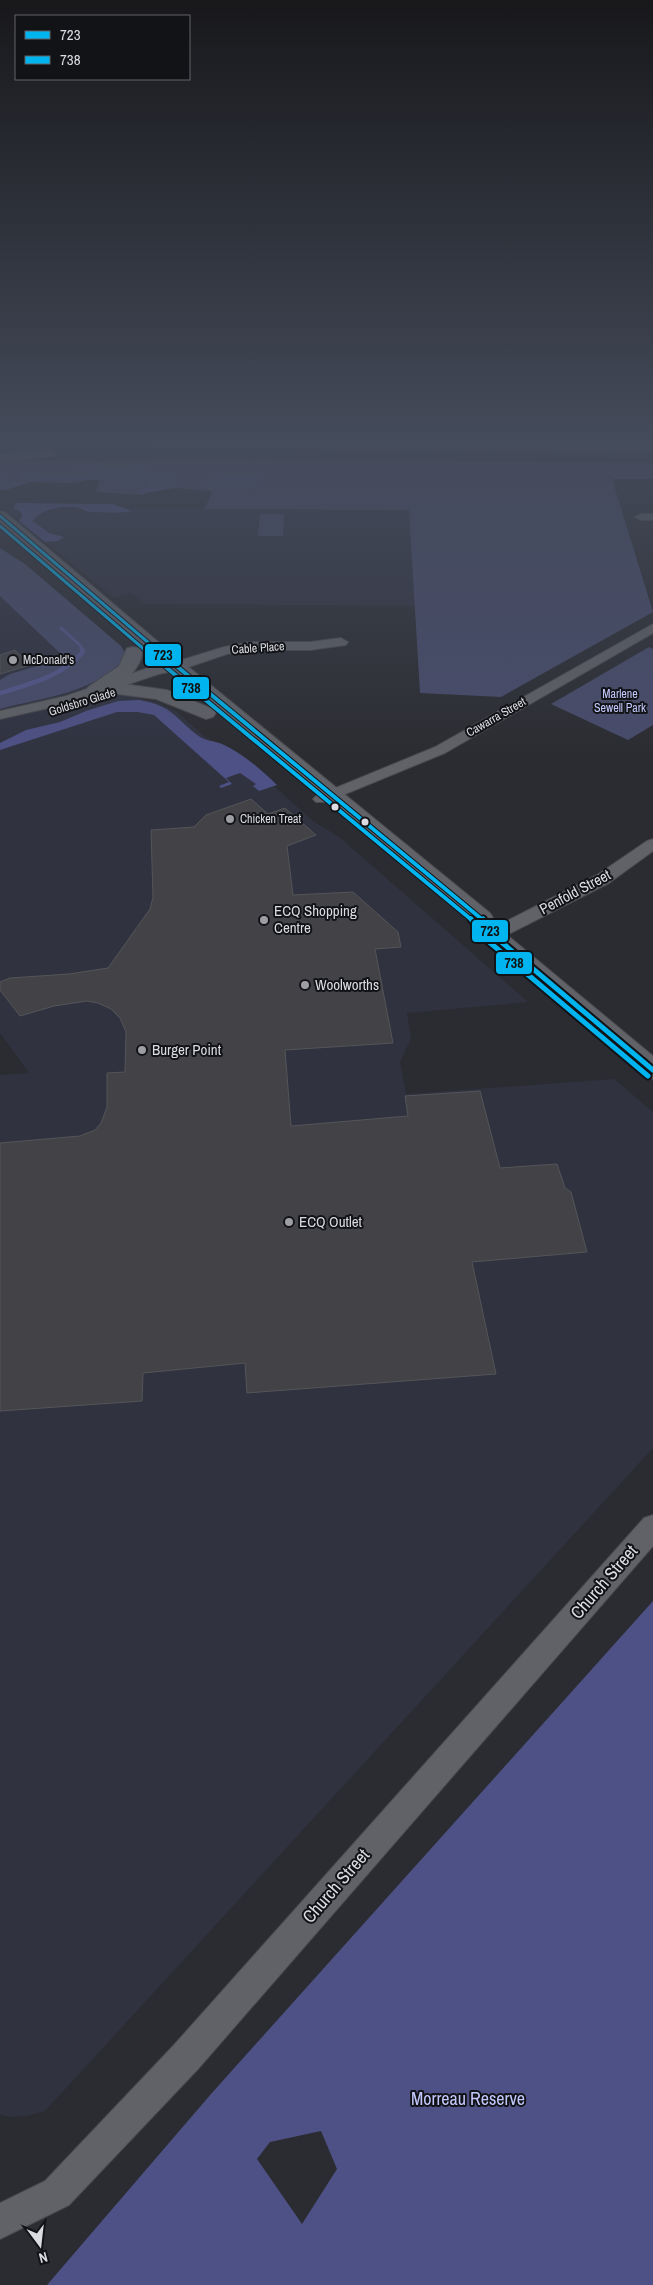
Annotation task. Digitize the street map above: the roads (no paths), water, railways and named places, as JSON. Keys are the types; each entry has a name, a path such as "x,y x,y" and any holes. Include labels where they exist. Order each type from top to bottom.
{"main road":[{"path":"6,546 39,569 133,652 166,671 327,797 472,926 493,935 653,1070"},
{"path":"32,546 166,671 206,713 250,748 327,797"},
{"path":"95,691 129,666 134,660 133,652"},
{"path":"124,690 160,694 206,713"}],"street":[{"name":"Cawarra Street","path":"327,797 440,750 653,628"},
{"name":"Cable Place","path":"166,671 224,651 249,646 310,646 341,642"},
{"name":"Goldsbro Glade","path":"0,727 124,690 166,671"},
{"name":"Goldsbro Glade","path":"0,715 57,703 166,671"},
{"name":"Penfold Street","path":"493,935 603,879 653,844"},
{"name":"Church Street","path":"0,2222 57,2193 186,2057 653,1527"}],"waterway":[{"path":"61,628 80,645 82,650"},
{"path":"0,693 34,683 55,674 74,661 83,652 82,649"}],"place":[{"name":"McDonald's","path":"13,660"},
{"name":"Chicken Treat","path":"230,819"},
{"name":"ECQ Shopping Centre","path":"264,920"},
{"name":"Woolworths","path":"305,985"},
{"name":"Burger Point","path":"142,1050"},
{"name":"ECQ Outlet","path":"289,1222"}],"park label":[{"name":"Marlene Sewell Park","path":"620,701"},
{"name":"Morreau Reserve","path":"468,2099"}]}
